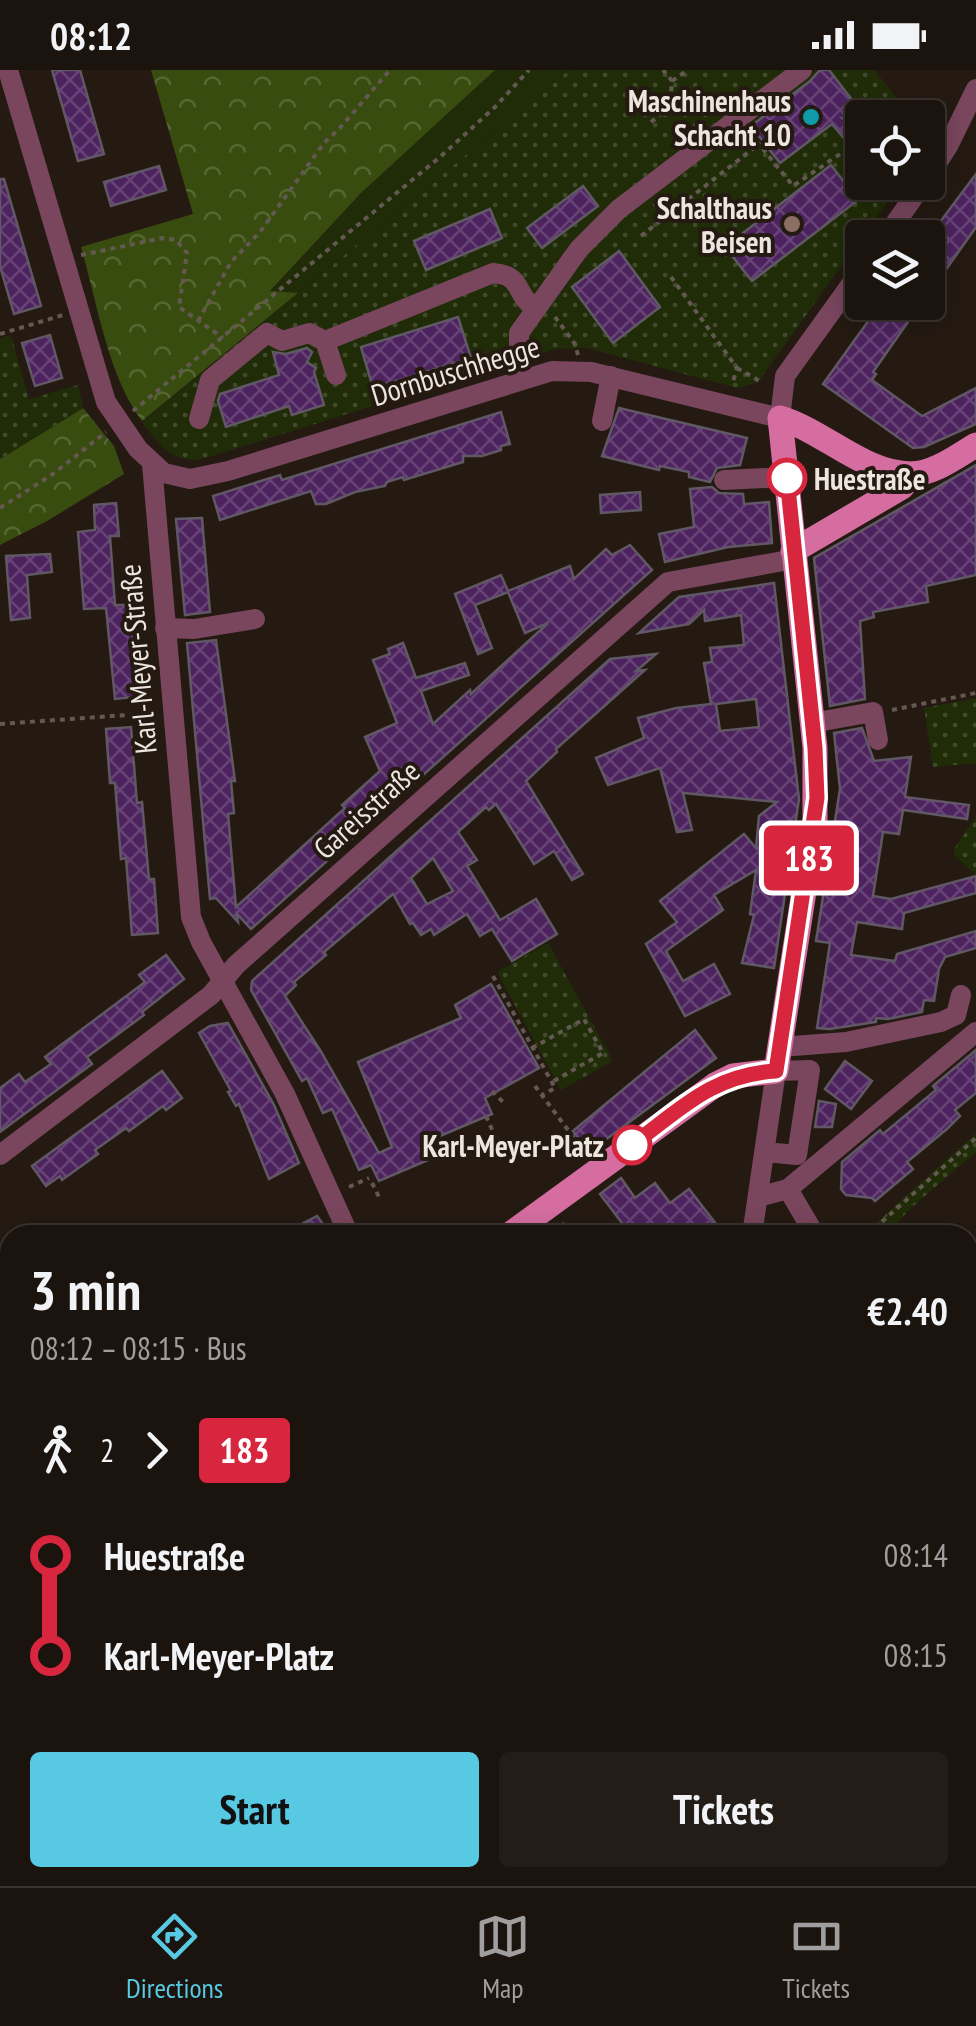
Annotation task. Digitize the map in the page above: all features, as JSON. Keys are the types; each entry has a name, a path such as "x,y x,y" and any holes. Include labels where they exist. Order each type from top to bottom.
{"main road":[{"path":"523,1225 715,1085 778,1059 816,810 812,723 780,418 803,425 882,468 913,474 932,469 976,446"},
{"path":"794,555 902,487 913,474"}],"street":[{"path":"8,70 106,402 152,464"},
{"path":"522,379 519,333 579,249 619,208 802,70"},
{"path":"945,151 976,89"},
{"path":"199,419 210,380 267,333 282,341 309,332 328,340 493,273 508,274 527,303 539,303"},
{"path":"780,418 785,376 845,293"},
{"path":"328,340 336,374"},
{"name":"Dornbuschhegge","path":"152,464 177,478 203,478 552,371 577,370 610,376 780,418"},
{"path":"602,420 610,376"},
{"name":"Karl-Meyer-Straße","path":"152,464 191,917 284,1094 344,1225"},
{"path":"724,480 786,476"},
{"name":"Gareisstraße","path":"0,1155 194,1009 236,965 668,582 794,555"},
{"path":"165,635 255,619"},
{"path":"165,635 239,638"},
{"path":"812,723 872,712 878,740"},
{"path":"778,1059 941,1022 956,1015 961,995"},
{"path":"758,1197 788,1189 976,1032"},
{"path":"754,1225 778,1059"},
{"path":"765,1152 797,1155 810,1070 778,1059"},
{"path":"788,1189 809,1225"}],"path":[{"path":"198,321 219,278 260,232 324,143 390,70"},
{"path":"136,408 440,156 529,70"},
{"path":"651,122 670,106 672,81 663,70"},
{"path":"672,81 688,70"},
{"path":"738,117 794,186 845,152"},
{"path":"641,236 759,144"},
{"path":"63,258 162,238 176,240 187,253 178,305 223,338"},
{"path":"671,277 737,368 763,384"},
{"path":"539,303 579,351 577,370"},
{"path":"0,334 78,311"},
{"path":"733,380 737,368"},
{"path":"0,508 53,474 98,438"},
{"path":"872,712 976,694"},
{"path":"0,724 171,712"},
{"path":"493,976 555,1088 542,1096"},
{"path":"532,1048 584,1019 603,1053 552,1082"},
{"path":"536,1086 597,1170"},
{"path":"492,1091 505,1104"},
{"path":"486,1116 498,1143"},
{"path":"878,1225 976,1138"},
{"path":"331,1196 370,1181 380,1198"}],"green space":[{"path":"151,70 495,70 361,193 270,291 298,293 142,421 112,361 81,247 193,214"},
{"path":"495,70 569,70 298,293 270,292 361,193"},
{"path":"569,70 804,70 808,75 816,70 874,70 899,100 845,100 845,200 889,200 874,220 845,220 845,261 758,382 738,388 586,348 556,349 199,460 172,454 142,422"},
{"path":"11,335 29,399 78,385 83,408 0,459 0,339"},
{"path":"83,408 114,446 124,474 0,545 0,459"},
{"path":"976,698 976,763 933,767 924,708"},
{"path":"976,817 976,875 954,855 954,849"},
{"path":"548,943 613,1061 561,1090 497,972"},
{"path":"976,1133 976,1152 895,1225 874,1225"}],"building":[{"path":"52,70 80,70 104,154 78,161"},
{"name":"Maschinenhaus Schacht 10","path":"820,70 829,70 852,100 845,100 845,140 832,124 780,163 751,126"},
{"name":"Schalthaus Beisen","path":"831,165 845,183 845,200 858,200 752,281 725,247"},
{"path":"159,166 166,190 111,206 104,182"},
{"path":"976,174 976,227 945,271 945,220 942,220"},
{"path":"0,179 4,179 41,306 14,314 0,266"},
{"path":"583,186 598,206 542,248 527,228"},
{"path":"490,209 502,238 426,270 414,241"},
{"path":"619,251 660,307 613,343 572,287"},
{"path":"458,317 471,358 373,388 361,347"},
{"path":"869,320 909,320 873,372 876,374 872,380 922,416 976,388 976,424 913,448 823,384"},
{"path":"50,335 62,378 35,386 22,343"},
{"path":"307,348 312,352 307,362 316,368 324,405 292,415 289,406 226,427 218,401 220,394 279,375 273,352 286,354"},
{"path":"619,408 747,438 740,465 717,468 710,482 689,477 689,472 660,466 659,470 602,456"},
{"path":"501,412 510,444 501,446 501,450 463,456 463,462 404,480 403,477 326,504 316,504 311,491 220,520 213,496 280,475 282,480"},
{"path":"976,465 976,575 926,586 928,602 873,612 874,617 860,621 865,699 830,706 814,558"},
{"path":"712,487 719,493 743,494 744,504 769,502 772,543 728,547 665,562 659,534 694,527 690,489"},
{"path":"640,492 641,510 601,513 600,495"},
{"path":"116,503 119,536 110,536 115,605 131,605 138,662 137,671 133,671 136,697 115,699 106,608 84,609 78,532 95,530 94,505"},
{"path":"202,518 210,612 185,615 176,519"},
{"path":"630,545 652,570 251,929 237,914 238,922 216,898 210,899 187,643 216,640 235,781 231,781 234,813 228,814 236,907 380,771 365,737 397,723 373,660 390,654 388,649 403,643 416,678 465,663 469,675 421,691 433,724 548,623 525,633 508,592 475,605 492,648 478,654 455,594 501,575 508,591 570,566 574,579 606,549 612,555"},
{"path":"50,554 52,572 27,575 30,618 11,620 6,556"},
{"path":"774,583 799,799 774,968 742,963 754,915 750,914 756,870 714,895 723,910 666,951 683,981 714,964 730,994 685,1016 646,944 677,922 660,901 744,834 756,848 759,816 777,802 683,793 692,830 677,832 660,768 608,785 596,758 644,738 638,718 711,704 704,663 712,662 710,648 744,645 741,615 705,621 704,610 689,624 639,633 679,597","holes":["756,699 759,727 720,731 716,704"]},
{"path":"656,654 636,671 645,670 526,781 583,874 572,880 554,851 534,864 496,804 489,810 486,807 458,832 477,860 467,866 500,920 536,899 557,934 512,961 492,929 480,936 467,914 434,935 431,929 421,935 393,894 324,952 326,955 294,982 296,985 285,996 379,1153 392,1147 358,1062 461,1018 455,1005 491,984 539,1068 485,1098 492,1114 421,1144 428,1160 379,1181 371,1165 359,1170 332,1109 323,1113 307,1078 302,1081 251,990 252,981 610,659","holes":["433,858 453,891 427,904 411,878"]},
{"path":"131,727 137,803 142,802 158,933 132,935 126,858 121,859 106,729"},
{"path":"862,728 874,761 911,757 905,797 969,805 967,819 903,810 899,834 883,832 873,896 891,899 976,876 976,893 904,913 902,929 857,922 851,955 895,961 897,954 976,931 976,948 945,957 934,1001 924,1000 922,1012 817,1028 830,943 816,941 840,789 834,733"},
{"path":"166,955 184,979 87,1057 92,1064 0,1132 0,1088 19,1074 25,1082 51,1064 45,1057 145,982 139,975"},
{"path":"228,1023 274,1105 299,1163 269,1179 239,1104 236,1106 228,1092 231,1091 199,1033 210,1026"},
{"path":"695,1030 716,1058 589,1152 573,1131"},
{"path":"976,1050 976,1093 955,1110 960,1116 947,1129 907,1162 913,1169 875,1201 846,1195 841,1189 842,1162 936,1090 933,1086"},
{"path":"845,1061 872,1081 851,1109 825,1089"},
{"path":"162,1071 182,1098 166,1110 163,1106 129,1131 126,1128 95,1150 98,1154 62,1180 60,1176 46,1186 32,1166"},
{"path":"819,1101 836,1104 832,1127 815,1127"},
{"path":"621,1178 635,1198 655,1183 670,1203 689,1189 717,1225 623,1225 600,1194"},
{"path":"317,1216 324,1225 299,1225"}],"bus line":[{"name":"183","path":"632,1145 715,1085 733,1076 776,1071 817,798 787,478"}],"place":[{"name":"Maschinenhaus Schacht 10","path":"811,117"},
{"name":"Schalthaus Beisen","path":"792,224"},
{"name":"Huestraße","path":"787,478"},
{"name":"Karl-Meyer-Platz","path":"632,1145"}]}
